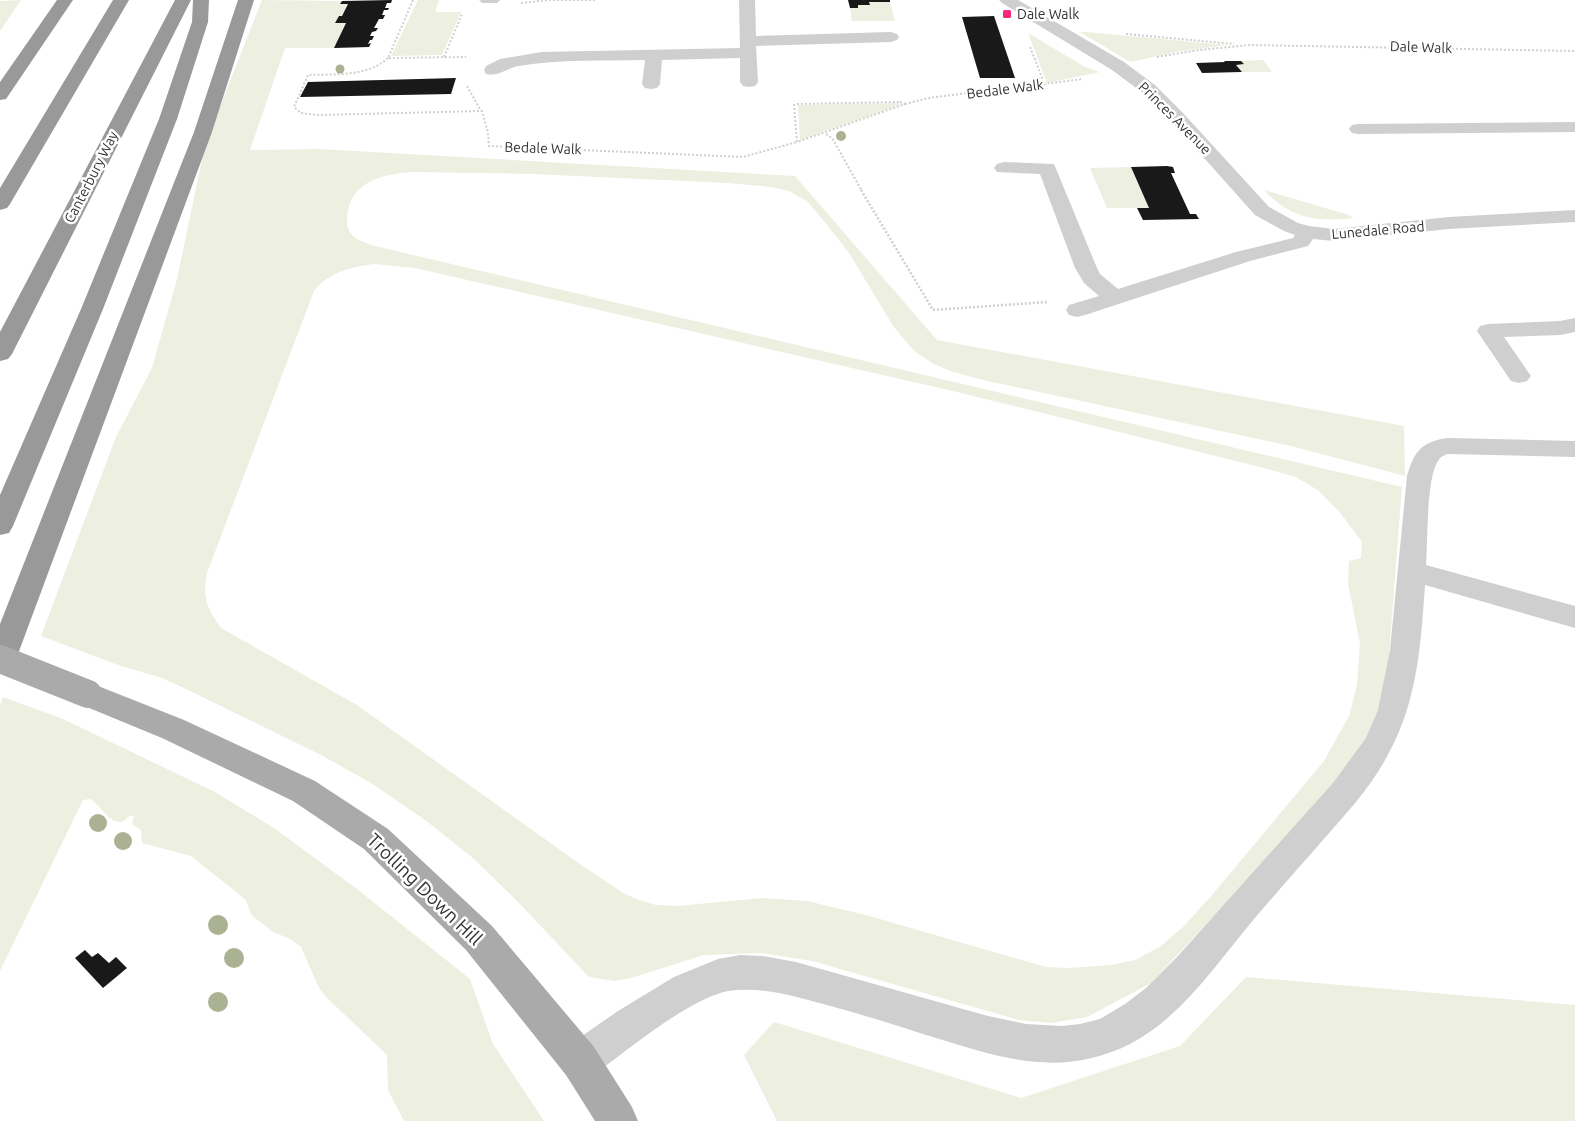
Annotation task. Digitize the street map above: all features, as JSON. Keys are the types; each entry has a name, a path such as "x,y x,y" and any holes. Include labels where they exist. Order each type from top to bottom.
{"highway":[{"path":"0,95 65,0"},
{"path":"0,204 121,0"},
{"name":"Canterbury Way","path":"0,354 183,0"},
{"path":"0,526 92,309 168,120 200,22 201,0"},
{"path":"0,661 203,132 246,0"}],"main road":[{"name":"Trolling Down Hill","path":"0,661 173,729 304,791 376,839 479,938 580,1061 618,1121"}],"street":[{"path":"487,0 492,0"},
{"path":"747,0 749,82"},
{"name":"Princes Avenue","path":"1008,0 1118,66 1149,89 1171,110 1262,210 1282,222 1307,232"},
{"path":"492,70 498,66 518,60 556,56 654,54 891,37"},
{"path":"651,84 654,54"},
{"path":"1358,130 1575,127"},
{"path":"1004,168 1047,168 1086,268 1092,278 1114,297"},
{"name":"Lunedale Road","path":"1307,232 1341,234 1449,223 1575,216"},
{"path":"1077,310 1243,256 1299,242 1303,240 1307,232"},
{"path":"1519,376 1488,331 1560,328 1575,325"},
{"path":"580,1061 623,1028 684,990 712,978 740,973 755,973 804,982 984,1034 1037,1043 1062,1045 1080,1043 1110,1034 1129,1024 1161,1000 1369,764 1386,728 1398,688 1412,571 1420,478 1427,458 1439,447 1447,446 1575,449"},
{"path":"1412,571 1575,617"}],"path":[{"path":"414,0 388,58 383,64 347,73 308,74 294,103 295,110 307,115 482,111 466,81"},
{"path":"517,4 542,1 594,0"},
{"path":"444,57 463,13"},
{"path":"1122,34 1237,45"},
{"name":"Dale Walk","path":"1118,66 1184,52 1237,45 1575,51"},
{"path":"388,58 472,56"},
{"name":"Bedale Walk","path":"482,111 489,146 743,157 826,134 905,104 928,98 1045,85 1085,78"},
{"name":"Bedale Walk","path":"797,142 794,105 796,104 890,102 905,104"},
{"path":"826,134 832,138 932,310 1054,301"}],"green space":[{"path":"21,0 0,31 0,1"},
{"path":"262,0 342,1 341,4 348,4 342,16 339,16 335,23 346,23 334,48 285,48 250,150 319,149 795,176 937,340 1404,426 1405,476 1291,446 983,380 950,371 932,363 914,351 893,326 849,253 807,201 789,191 771,187 728,183 533,174 412,172 390,175 369,182 354,195 349,204 347,216 348,229 354,237 375,246 1402,487 1388,667 1382,698 1369,736 1339,782 1151,983 1087,1017 1051,1023 1019,1020 812,961 762,953 704,955 631,978 614,981 589,977 518,902 473,858 425,820 371,783 321,755 162,678 118,665 41,636 116,437 152,368 177,279 205,145","holes":["374,264 415,268 957,392 1296,477 1319,491 1341,514 1362,542 1361,558 1349,561 1348,584 1360,643 1357,685 1349,716 1324,761 1212,895 1183,927 1161,946 1135,960 1111,965 1068,968 1046,967 866,915 807,901 762,898 677,906 656,905 623,893 357,705 221,628 209,609 205,589 207,573 314,291 333,275 357,267"]},
{"path":"418,0 439,0 435,12 461,12 442,55 391,56"},
{"path":"869,2 890,2 895,21 852,21 850,8 858,8 858,5 870,5"},
{"path":"1080,32 1228,45 1176,52 1130,62"},
{"path":"1028,33 1085,67 1100,72 1047,83"},
{"path":"1263,60 1272,72 1242,72 1236,65 1243,64 1241,61"},
{"path":"899,103 900,105 800,140 798,105"},
{"path":"1131,167 1149,208 1107,208 1090,168"},
{"path":"1264,190 1354,218 1316,219 1294,213 1274,200"},
{"path":"3,697 63,719 215,792 274,828 357,889 470,979 493,1044 544,1121 404,1121 388,1090 387,1055 325,996 318,986 301,947 290,939 273,932 255,918 251,914 246,900 191,856 142,843 141,830 132,824 134,816 130,816 122,822 116,821 90,799 83,800 0,971 0,705"},
{"path":"1246,977 1575,1005 1575,1121 777,1121 744,1055 774,1022 1021,1098 1180,1046"}],"building":[{"path":"392,0 391,3 387,3 385,8 389,8 388,10 384,10 382,15 385,15 383,19 379,19 374,28 378,28 370,36 374,36 368,44 371,43 369,47 334,48 346,23 335,23 339,16 342,16 348,4 340,4 342,1"},
{"path":"848,0 890,0 890,2 869,2 870,5 858,5 858,8 850,8"},
{"path":"994,16 1015,78 980,78 962,17"},
{"path":"1241,61 1244,64 1236,65 1242,72 1202,73 1196,63 1225,62"},
{"path":"456,78 451,94 300,97 308,82"},
{"path":"1131,167 1173,167 1175,173 1171,173 1190,214 1196,214 1199,219 1143,220 1137,208 1149,208"},
{"path":"85,950 92,957 98,953 109,963 116,957 127,968 103,988 75,958"}],"place":[{"name":"Dale Walk","path":"1007,14"}]}
